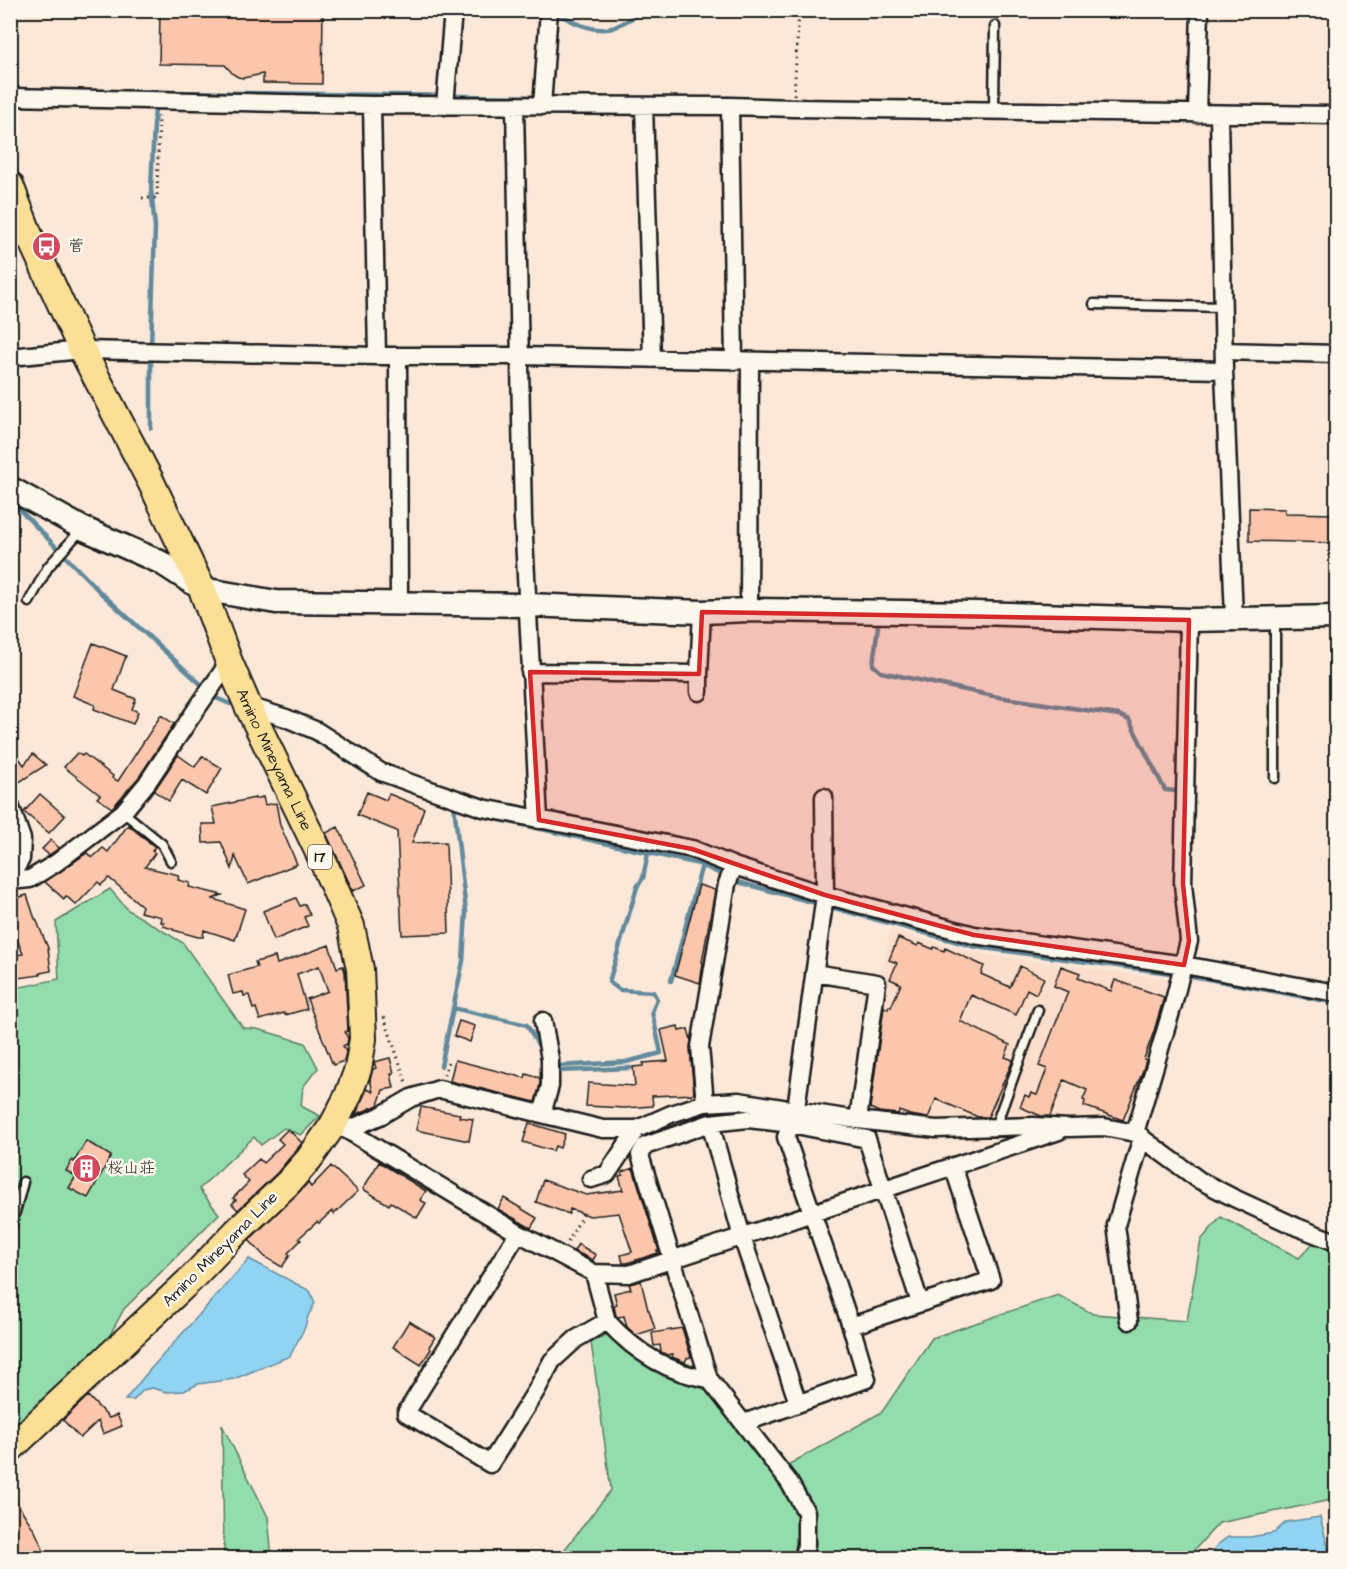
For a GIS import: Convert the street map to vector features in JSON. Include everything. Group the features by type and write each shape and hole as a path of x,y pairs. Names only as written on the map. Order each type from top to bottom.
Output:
{"main road":[{"name":"Amino Mineyama Line","path":"10,185 29,236 82,350 151,482 202,589 248,706 351,926 358,958 363,1039 358,1069 340,1128 191,1280 10,1449"}],"street":[{"path":"445,105 453,10"},
{"path":"542,106 549,10"},
{"path":"1197,114 1200,10"},
{"path":"10,98 372,105 730,106 1336,115"},
{"path":"372,105 377,356"},
{"path":"515,106 523,519 539,820"},
{"path":"644,106 652,359"},
{"path":"730,106 742,361 749,610"},
{"path":"1219,114 1224,370 1234,618"},
{"path":"10,357 82,350 1224,370"},
{"path":"1224,351 1336,354"},
{"path":"399,356 399,603"},
{"path":"10,488 82,528 160,562 202,589 276,602 528,604 702,612 749,610 964,613 1188,620 1336,617"},
{"path":"699,692 702,612"},
{"path":"1129,1320 1116,1225 1190,941 1183,884 1188,620"},
{"path":"10,880 30,879 56,863 123,812 147,783 229,662"},
{"path":"530,672 699,674"},
{"path":"248,706 317,731 381,772 483,808 692,849 734,866 825,895 974,935 1184,965 1336,993"},
{"path":"744,1422 867,1379 786,1137 794,1117 825,895 824,797"},
{"path":"10,805 22,839 21,859 10,880"},
{"path":"705,1104 700,1047 727,884 734,866"},
{"path":"814,974 877,983 858,1120"},
{"path":"542,1114 550,1086 550,1059 543,1021"},
{"path":"340,1128 380,1116 411,1098 439,1089 603,1129 637,1130 671,1114 705,1104 739,1101 794,1117 867,1139 921,1303"},
{"path":"803,1558 806,1545 806,1512 789,1482 709,1379 640,1155 645,1146 710,1123 794,1117 858,1120 936,1129 1034,1126 1104,1127 1139,1135 1199,1180 1234,1198 1336,1242"},
{"path":"710,1123 742,1237 798,1403"},
{"path":"340,1128 518,1233 594,1273 629,1274 1069,1128"},
{"path":"591,1179 607,1174 637,1130"},
{"path":"851,1326 992,1280 953,1166"},
{"path":"518,1233 406,1413 490,1464 552,1361 576,1339 607,1321"},
{"path":"594,1273 607,1321 624,1340 641,1353 668,1368 692,1377 709,1379"}],"lane":[{"path":"994,110 995,26"},
{"path":"1094,304 1223,307"},
{"path":"29,602 48,567 82,528"},
{"path":"1275,618 1275,777"},
{"path":"123,812 162,844 171,861"},
{"path":"995,1127 1038,1010"},
{"path":"10,1231 23,1182"}],"path":[{"path":"793,108 799,10"},
{"path":"142,198 157,198 160,101"},
{"path":"383,1017 411,1098"},
{"path":"560,1255 583,1214"}],"highlighted area":[{"path":"702,612 1189,620 1183,884 1189,941 1184,965 974,935 825,895 692,849 539,820 530,672 699,674"}],"shaded area":[{"path":"890,931 974,953 1175,980 1134,1118 1126,1123 936,1125 868,1117 863,1111 881,977"}],"green space":[{"path":"110,889 128,910 183,943 243,1028 257,1029 305,1043 318,1068 303,1087 301,1106 320,1116 301,1135 284,1128 261,1145 254,1137 199,1189 219,1214 124,1309 105,1344 11,1434 11,989 59,979 56,922"},
{"path":"1221,1217 1299,1258 1315,1241 1336,1252 1336,1497 1331,1500 1219,1523 1187,1558 558,1558 611,1490 591,1342 610,1333 665,1374 704,1389 740,1429 772,1474 882,1412 932,1338 1058,1295 1093,1314 1187,1321 1201,1240"},
{"path":"222,1425 268,1517 272,1558 224,1558"}],"water":[{"path":"249,1259 310,1291 315,1303 290,1356 234,1379 198,1384 184,1391 167,1392 152,1388 143,1390 134,1400 125,1400 147,1373"},
{"path":"1320,1517 1331,1558 1208,1558 1217,1545 1228,1537 1250,1537 1274,1533 1286,1522"}],"building":[{"path":"160,10 323,10 322,84 263,83 263,74 238,77 225,65 159,64"},
{"path":"1249,508 1285,509 1285,513 1336,514 1336,543 1249,541"},
{"path":"93,643 126,656 114,690 136,699 132,709 138,712 133,724 94,709 95,705 73,696"},
{"path":"161,715 174,724 139,777 112,808 97,798 100,795 64,767 77,753 82,756 84,754 118,781"},
{"path":"10,745 24,765 33,754 46,765 10,788"},
{"path":"178,755 195,767 202,756 222,768 206,795 182,780 169,801 154,791"},
{"path":"367,792 386,800 389,794 424,808 412,843 446,842 449,933 402,935 397,831 357,815"},
{"path":"40,794 65,816 49,833 24,812"},
{"path":"263,797 265,805 276,803 280,825 297,864 248,884 235,856 232,869 221,842 203,843 202,824 216,824 212,807"},
{"path":"128,825 155,847 152,851 155,853 145,867 179,875 178,880 190,883 189,887 222,895 213,899 245,909 235,940 204,930 203,937 198,937 163,926 162,917 140,912 142,906 109,878 101,885 98,882 76,905 66,896 64,899 45,882 87,853 92,858 103,848 108,852"},
{"path":"338,827 366,885 353,891 326,833"},
{"path":"51,840 59,848 49,855 42,849"},
{"path":"699,885 715,890 700,983 675,975"},
{"path":"27,895 48,948 51,971 40,973 41,975 10,979 10,956 23,954 10,922 10,900"},
{"path":"296,898 300,906 305,904 310,915 304,917 308,926 274,940 263,911"},
{"path":"898,938 918,946 919,943 944,951 945,948 984,966 981,974 1010,987 1020,966 1044,978 1036,994 1027,989 1016,1015 971,995 960,1021 1010,1045 1005,1057 1013,1060 988,1117 978,1117 936,1099 928,1118 899,1111 898,1114 879,1112 870,1108 884,1007 888,1009 889,1006 891,1007 901,984 890,979 897,963 889,960"},
{"path":"329,945 337,968 343,966 345,972 348,1031 345,1032 348,1039 347,1044 343,1046 346,1052 344,1061 333,1065 307,999 328,991 319,966 297,974 307,1009 260,1020 256,1008 253,1009 249,995 244,996 243,992 233,994 228,975 257,967 255,962 275,957 277,964"},
{"path":"1061,966 1080,973 1078,978 1111,991 1115,980 1164,997 1144,1059 1146,1060 1143,1070 1123,1120 1084,1106 1085,1101 1083,1100 1087,1090 1064,1080 1050,1116 1041,1116 1020,1107 1025,1095 1029,1097 1031,1093 1037,1095 1047,1069 1039,1066 1068,992 1054,986"},
{"path":"459,1021 475,1026 470,1042 454,1036"},
{"path":"678,1026 679,1031 688,1029 691,1040 694,1094 652,1096 653,1106 625,1108 586,1106 588,1083 635,1086 633,1067 643,1066 643,1063 668,1061 661,1030"},
{"path":"390,1058 394,1073 391,1074 394,1088 383,1090 378,1105 356,1114 367,1089 373,1092 370,1079 373,1069 376,1068 374,1062"},
{"path":"455,1060 525,1078 526,1074 540,1078 535,1102 450,1081"},
{"path":"421,1107 460,1114 459,1117 473,1119 469,1141 416,1130"},
{"path":"529,1123 565,1134 560,1148 555,1146 553,1151 523,1142"},
{"path":"288,1129 302,1143 277,1173 238,1210 232,1204 236,1200 233,1198 249,1182 242,1175 259,1159 263,1163 283,1144 278,1139"},
{"name":"桜山荘","path":"86,1141 111,1156 88,1198 69,1188 76,1176 66,1171"},
{"path":"379,1162 426,1191 420,1200 426,1203 417,1218 363,1189"},
{"path":"331,1166 358,1191 334,1214 332,1211 299,1238 301,1240 288,1253 290,1255 282,1267 265,1257 249,1240 308,1183 311,1187"},
{"path":"633,1168 658,1253 623,1263 621,1255 632,1252 619,1213 590,1216 570,1209 569,1214 536,1202 543,1180 586,1195 623,1190 619,1176 623,1175 622,1172"},
{"path":"504,1198 537,1218 531,1228 498,1209"},
{"path":"578,1244 596,1255 593,1260 574,1251"},
{"path":"641,1281 655,1329 636,1335 627,1327 624,1316 616,1316 614,1306 617,1305 614,1293 631,1289 629,1284"},
{"path":"409,1321 435,1337 421,1365 393,1347"},
{"path":"682,1328 691,1357 685,1362 672,1357 673,1354 667,1355 661,1352 660,1345 654,1346 652,1333"},
{"path":"88,1396 109,1418 117,1415 122,1426 103,1434 98,1421 80,1438 63,1420"},
{"path":"10,1492 35,1531 47,1558 21,1558 10,1536 10,1531 16,1527 10,1519"}],"waterway":[{"path":"554,11 582,25 604,29 612,28 645,10"},
{"path":"97,91 539,97"},
{"path":"151,347 155,227 151,189 155,104"},
{"path":"151,356 151,428"},
{"path":"10,502 100,592 205,688"},
{"path":"879,618 873,665 881,672 998,697 1119,715 1129,720 1165,790 1177,791"},
{"path":"212,694 230,704"},
{"path":"277,723 312,738 381,781"},
{"path":"441,1066 463,961 466,912 454,805"},
{"path":"500,820 699,864 738,882 819,904"},
{"path":"558,1066 626,1062 661,1053 652,1012 657,999 653,992 620,990 609,982 637,887 643,878 648,853"},
{"path":"671,981 702,865"},
{"path":"827,906 976,947 1192,976 1336,1003"},
{"path":"453,1008 527,1025 541,1050"},
{"path":"558,1071 630,1068"}],"place":[{"name":"菅","path":"47,246"},
{"name":"桜山荘","path":"86,1168"}]}
